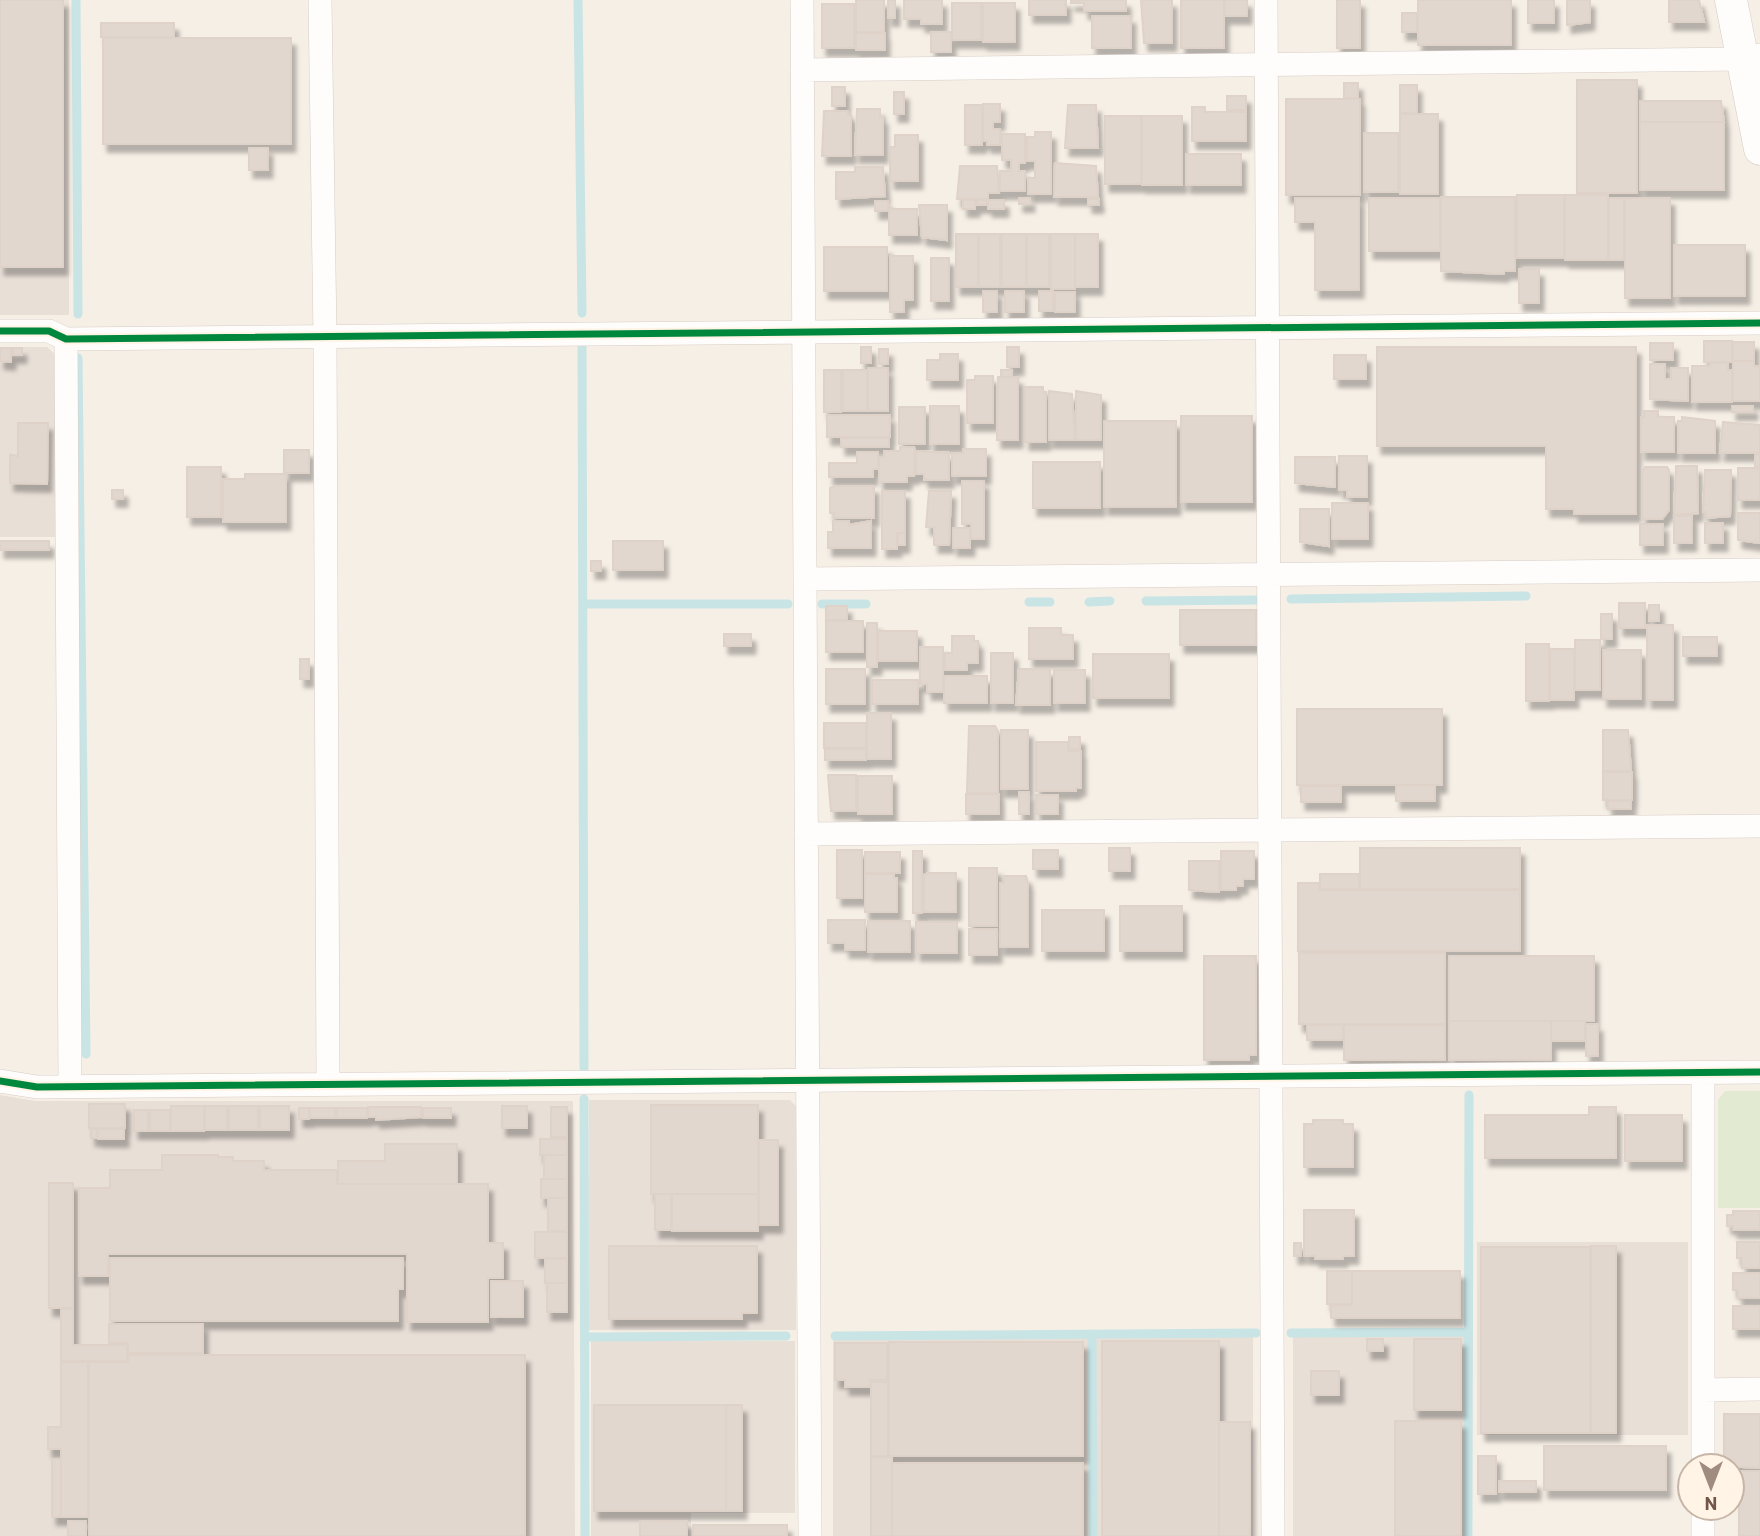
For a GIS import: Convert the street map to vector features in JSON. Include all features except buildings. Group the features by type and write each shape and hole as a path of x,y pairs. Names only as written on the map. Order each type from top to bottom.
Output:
{"street":[{"path":"320,0 325,336 328,1084"},
{"path":"802,0 810,1536"},
{"path":"1266,0 1273,1536"},
{"path":"1731,0 1751,57 1760,149"},
{"path":"802,70 1751,57"},
{"path":"0,331 48,331 66,340 1760,323"},
{"path":"66,340 70,1086"},
{"path":"805,579 1760,570"},
{"path":"806,834 1760,825"},
{"path":"0,1081 37,1087 1760,1072"},
{"path":"1703,1073 1703,1452"},
{"path":"1703,1390 1760,1389"}],"shaded area":[{"path":"0,0 69,0 69,315 0,315"},
{"path":"0,347 47,347 57,356 55,537 0,537"},
{"path":"0,1095 35,1101 573,1101 575,1536 0,1536"},
{"path":"589,1100 790,1100 796,1106 796,1330 589,1330"},
{"path":"1477,1242 1688,1242 1688,1435 1477,1435"},
{"path":"1293,1336 1464,1336 1464,1536 1293,1536"},
{"path":"1096,1337 1253,1337 1253,1536 1096,1536"},
{"path":"833,1338 1088,1338 1088,1536 833,1536"},
{"path":"591,1341 795,1341 795,1513 691,1513 691,1536 591,1536"}],"green space":[{"path":"1725,1091 1760,1091 1760,1208 1718,1208 1718,1100"}],"waterway":[{"path":"76,0 78,314"},
{"path":"578,0 582,313"},
{"path":"582,346 584,1068"},
{"path":"78,358 86,1054"},
{"path":"1291,599 1526,596"},
{"path":"1146,601 1258,600"},
{"path":"1089,602 1110,601"},
{"path":"1029,602 1050,602"},
{"path":"583,604 788,604"},
{"path":"822,604 866,604"},
{"path":"1468,1536 1469,1095"},
{"path":"584,1099 585,1536"},
{"path":"1291,1333 1468,1332"},
{"path":"835,1336 1256,1333"},
{"path":"1092,1334 1093,1536"},
{"path":"585,1337 786,1336"}],"cycle path":[{"path":"0,331 49,331 66,339 1760,323"},
{"path":"0,1081 37,1087 1760,1072"}]}
